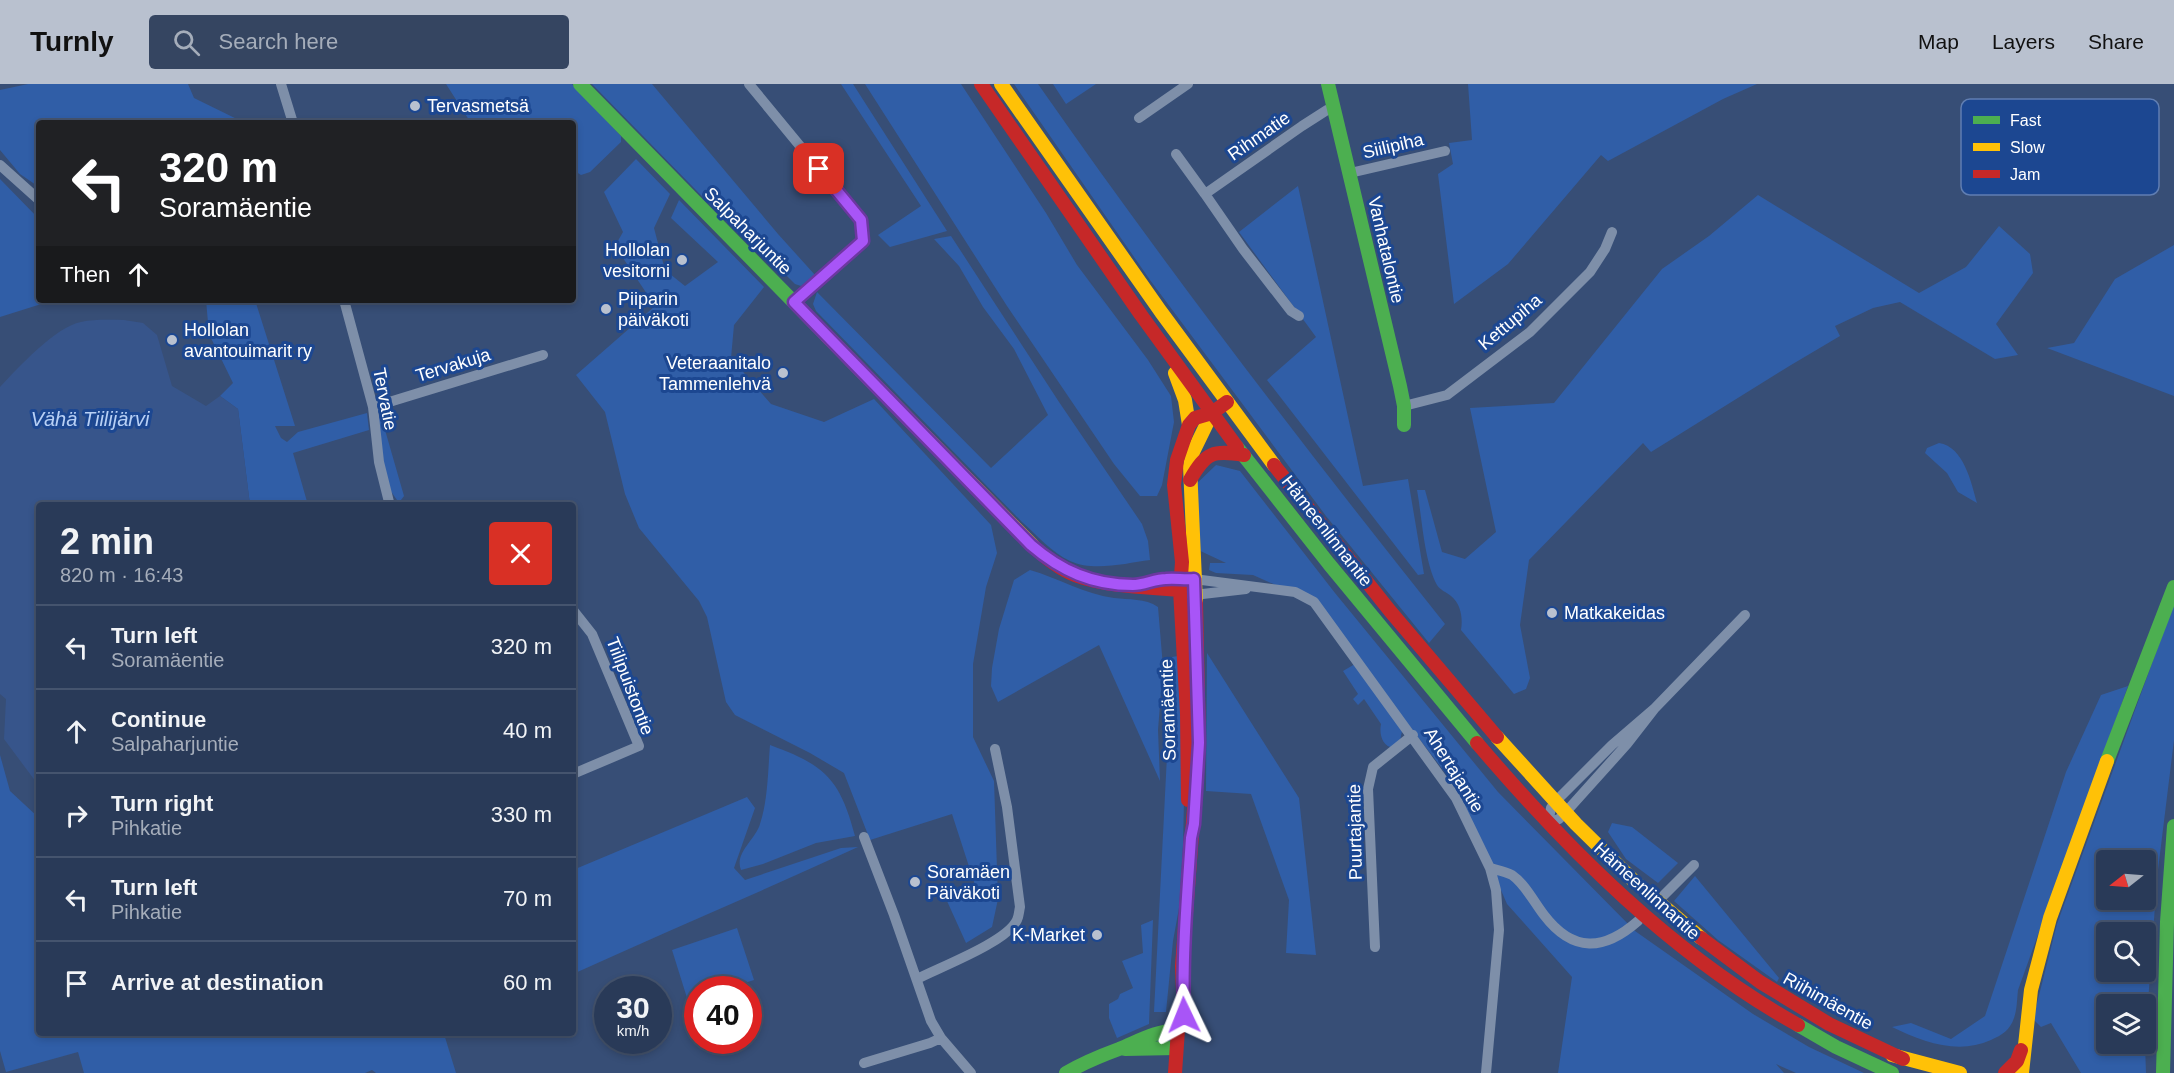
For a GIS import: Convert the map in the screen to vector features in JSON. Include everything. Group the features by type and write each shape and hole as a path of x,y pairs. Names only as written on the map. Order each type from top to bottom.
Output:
{"main road":[{"name":"Salpaharjuntie","path":"580,84 1031,545 1048,559 1080,577 1107,584 1136,585 1165,579 1185,583"},
{"name":"Hämeenlinnantie","path":"981,84 1164,348 1350,590 1461,725 1548,823 1604,879 1695,957"},
{"name":"Hämeenlinnantie","path":"1001,84 1227,402 1370,586 1476,714 1565,813 1627,874 1710,946"},
{"name":"Vanhatalontie","path":"1328,84 1404,406 1404,425"},
{"path":"1164,348 1180,384 1189,414 1189,425"},
{"name":"Soramäentie","path":"1191,838 1188,824 1185,583 1174,485 1177,460 1189,425 1195,418 1212,413 1227,402"},
{"name":"Soramäentie","path":"1185,583 1195,562 1190,480 1193,452 1212,413"},
{"path":"1190,480 1203,458 1213,453 1244,455"},
{"name":"Soramäentie","path":"1175,1073 1178,1030 1184,1015 1182,966 1199,743 1194,595 1185,583"},
{"path":"2022,1073 2031,990 2065,872 2174,587"},
{"path":"2163,1073 2167,922 2174,826"},
{"name":"Riihimäentie","path":"1710,946 1766,987 1809,1013 1892,1055 1937,1073"},
{"name":"Riihimäentie","path":"1695,957 1798,1026 1892,1073"},
{"path":"1066,1073 1097,1056 1153,1032 1178,1030"},
{"path":"2005,1073 2017,1061 2025,1034"},
{"path":"1119,1048 1176,1048"},
{"path":"1892,1055 1960,1073"}],"street":[{"path":"281,84 292,120"},
{"path":"749,84 861,220 863,241 794,302"},
{"path":"1139,118 1188,84"},
{"name":"Rihmatie","path":"1205,194 1302,126 1327,110 1334,109"},
{"name":"Siilipiha","path":"1350,173 1445,151"},
{"path":"1176,154 1243,249 1291,311 1299,316"},
{"path":"0,165 36,197"},
{"name":"Kettupiha","path":"1404,406 1447,394 1530,332 1590,272 1605,249 1612,232"},
{"name":"Tervatie","path":"345,303 373,407 379,462 389,502"},
{"name":"Tervakuja","path":"373,407 543,355"},
{"name":"Ahertajantie","path":"1185,583 1261,586 1295,592 1314,602 1413,735 1456,798 1490,868 1496,890 1499,930 1486,1073"},
{"name":"Ahertajantie","path":"1194,595 1261,586"},
{"name":"Tiilipuistontie","path":"576,614 592,634 639,746 576,773"},
{"path":"1548,823 1551,808 1555,802 1606,751 1655,708 1745,615"},
{"path":"1548,823 1559,819 1565,813 1627,744 1655,708"},
{"name":"Puurtajantie","path":"1375,948 1368,789 1373,767 1413,735"},
{"path":"917,979 992,943 1017,921 1020,907 1006,807 995,749"},
{"path":"864,837 931,1021 941,1038 971,1073"},
{"path":"1664,895 1694,865"},
{"path":"1490,868 1513,876 1546,918 1563,934 1581,943 1606,942 1618,938 1638,921"},
{"path":"864,1063 941,1038"}],"shaded area":[{"path":"28,84 188,84 194,98 239,120 36,120 36,185 20,174 0,150 0,90"},
{"path":"446,84 572,84 621,136 621,142 590,172 581,175 576,172 576,120 469,120"},
{"path":"592,84 652,84 815,275 801,286 795,284 761,250 745,240"},
{"path":"841,84 853,84 947,231 890,247 878,235 921,206"},
{"path":"865,84 961,84 1046,213 1077,265 1148,360 1171,396 1174,422 1162,485 1157,496 1140,496 1114,464 1007,306"},
{"path":"1014,84 1038,84 1136,222 1237,357 1445,624 1429,643 1326,516 1150,280"},
{"path":"1053,84 1096,84 1066,104"},
{"path":"1468,84 1757,84 1723,99 1608,161 1601,155 1508,264 1454,304 1438,174 1453,164 1449,143 1472,140"},
{"path":"636,159 670,194 654,228 665,270 685,286 718,262 671,218 679,200 764,287 734,325 731,358 771,404 824,422 874,399 991,525 997,553 986,587 973,664 973,737 994,781 998,899 992,927 966,943 947,901 975,885 952,814 870,840 844,773 735,715 726,702 707,617 699,601 639,528 625,494 605,412 576,375 655,306 615,246 623,232 604,192"},
{"path":"0,179 36,216 36,303 44,303 0,317"},
{"path":"1298,186 1363,486 1408,479 1424,574 1418,575 1267,380 1316,337 1239,232"},
{"path":"1758,195 1919,293 1966,267 1999,226 2030,254 2033,273 1996,324 2018,355 1995,359 1900,302 1873,308 1835,326 1840,336 1651,452 1643,443 1529,560 1520,625 1530,678 1526,689 1514,694 1461,630 1462,621 1457,603 1437,585 1426,552 1417,490 1425,490 1442,552 1465,559 1496,532 1470,408 1554,403 1662,269 1709,236"},
{"path":"951,236 1142,524 1148,541 1150,560 1110,566 1089,566 1070,561 1057,553 1022,522 816,311 813,304 817,292 991,468 1048,415 1014,349 983,307 959,266 934,239"},
{"path":"2174,245 2174,396 2047,348 2074,343 2115,279"},
{"path":"206,303 256,303 295,426 275,426 281,438 287,442 298,432 367,413 369,430 293,453 307,502 250,502 238,409 220,396 233,383 209,334"},
{"path":"377,415 381,416 404,496 401,500 397,500 385,483"},
{"path":"1939,443 1955,451 1960,458 1969,476 1977,503 1958,492 1947,473 1925,453 1927,448"},
{"path":"1216,465 1240,471 1335,593 1498,792 1635,931 1753,1014 1809,1047 1864,1073 1796,1073 1776,1064 1784,1073 1558,1073 1572,977 1507,904 1457,788 1314,602 1253,575 1216,573 1209,570 1210,563 1226,563 1194,548 1191,489"},
{"path":"1030,570 1092,593 1142,601 1158,607 1163,667 1158,730 1160,781 1099,645 998,702 991,686 999,629 1014,580"},
{"path":"2174,603 2174,740 2156,892 2156,850 2096,850 2096,910 2155,910 2154,922 2096,922 2096,982 2149,982 2149,994 2096,994 2096,1054 2145,1054 2146,1073 2081,1073 2051,1023 2041,1027 2033,1019 2057,924"},
{"path":"1207,653 1299,798 1316,955 1286,953 1289,900 1251,794 1206,791"},
{"path":"1178,656 1185,753 1179,908 1173,941 1166,1012 1154,1012 1172,657"},
{"path":"1355,664 1402,731 1400,741 1394,748 1384,743 1380,732 1381,724 1364,699 1358,705 1353,699 1358,694 1343,671"},
{"path":"2128,686 2018,990 2016,1012 2008,1029 1991,1040 1979,1044 1953,1046 1928,1042 1892,1027 1911,1023 1951,1039 1985,1016 2066,772 2101,695"},
{"path":"770,745 804,760 828,777 843,801 855,836 816,843 763,864 741,870 740,858 758,830 763,815"},
{"path":"0,755 10,791 36,815 36,1036 445,1036 456,1073 376,1073 372,1070 365,1073 84,1073 78,1052 6,1072 0,1051"},
{"path":"747,797 755,808 734,868 745,880 841,848 858,847 576,973 576,869"},
{"path":"1612,823 1632,827 1678,863 1658,883 1626,859 1608,832"},
{"path":"1695,876 1779,978 1777,982 1718,940 1674,901"},
{"path":"1153,920 1149,1024 1117,1038 1109,1018 1109,1004 1118,999 1120,994 1133,988 1122,961 1143,953 1141,925"},
{"path":"737,928 753,976 684,976 684,988 672,950"}],"water":[{"name":"Vähä Tiilijärvi","path":"91,320 124,320 143,323 157,335 172,386 206,406 220,396 238,409 250,502 36,502 36,782 4,739 6,699 0,694 0,387 49,340 71,325"}],"traffic: fast":[{"path":"580,84 827,336"},
{"path":"1328,84 1400,386 1404,406 1404,425"},
{"path":"1237,447 1329,564 1477,743"},
{"path":"1146,583 1165,579 1189,580"},
{"path":"2107,761 2174,587"},
{"path":"2163,1073 2167,922 2174,826"},
{"path":"1798,1025 1836,1047 1892,1073"},
{"path":"1066,1073 1147,1037 1178,1030"},
{"path":"1125,1049 1176,1048"}],"traffic: slow":[{"path":"1001,84 1161,312 1274,465"},
{"path":"827,336 1034,547"},
{"path":"1175,373 1185,400 1189,425"},
{"path":"1196,603 1190,466 1193,452 1212,413"},
{"path":"1497,737 1576,824 1634,881 1701,938"},
{"path":"2022,1073 2031,990 2050,918 2107,761"},
{"path":"1892,1055 1960,1073"}],"traffic: jam":[{"path":"981,84 1141,315 1237,447"},
{"path":"1188,800 1187,713 1180,590 1182,562 1174,485 1177,460 1189,425 1195,418 1212,413 1227,402"},
{"path":"1190,480 1206,458 1211,455 1218,453 1244,455"},
{"path":"1274,465 1390,611 1497,737"},
{"path":"1034,547 1056,565 1081,577 1118,585 1180,590"},
{"path":"1175,1073 1178,1030 1184,1015 1182,966 1199,743 1196,603"},
{"path":"1477,743 1548,823 1625,898 1708,967 1798,1025"},
{"path":"1701,938 1760,982 1829,1024 1903,1059"},
{"path":"2005,1073 2017,1061 2021,1050"}],"place":[{"name":"Tervasmetsä","path":"415,106"},
{"name":"Hollolan vesitorni","path":"682,260"},
{"name":"Piiparin päiväkoti","path":"606,309"},
{"name":"Hollolan avantouimarit ry","path":"172,340"},
{"name":"Veteraanitalo Tammenlehvä","path":"783,373"},
{"name":"Matkakeidas","path":"1552,613"},
{"name":"Soramäen Päiväkoti","path":"915,882"},
{"name":"K-Market","path":"1097,935"}],"route":[{"path":"819,169 861,220 863,241 794,302 1031,545 1048,559 1080,577 1107,584 1136,585 1165,579 1194,579 1199,743 1197,795 1191,838 1182,966 1184,1015"}]}
